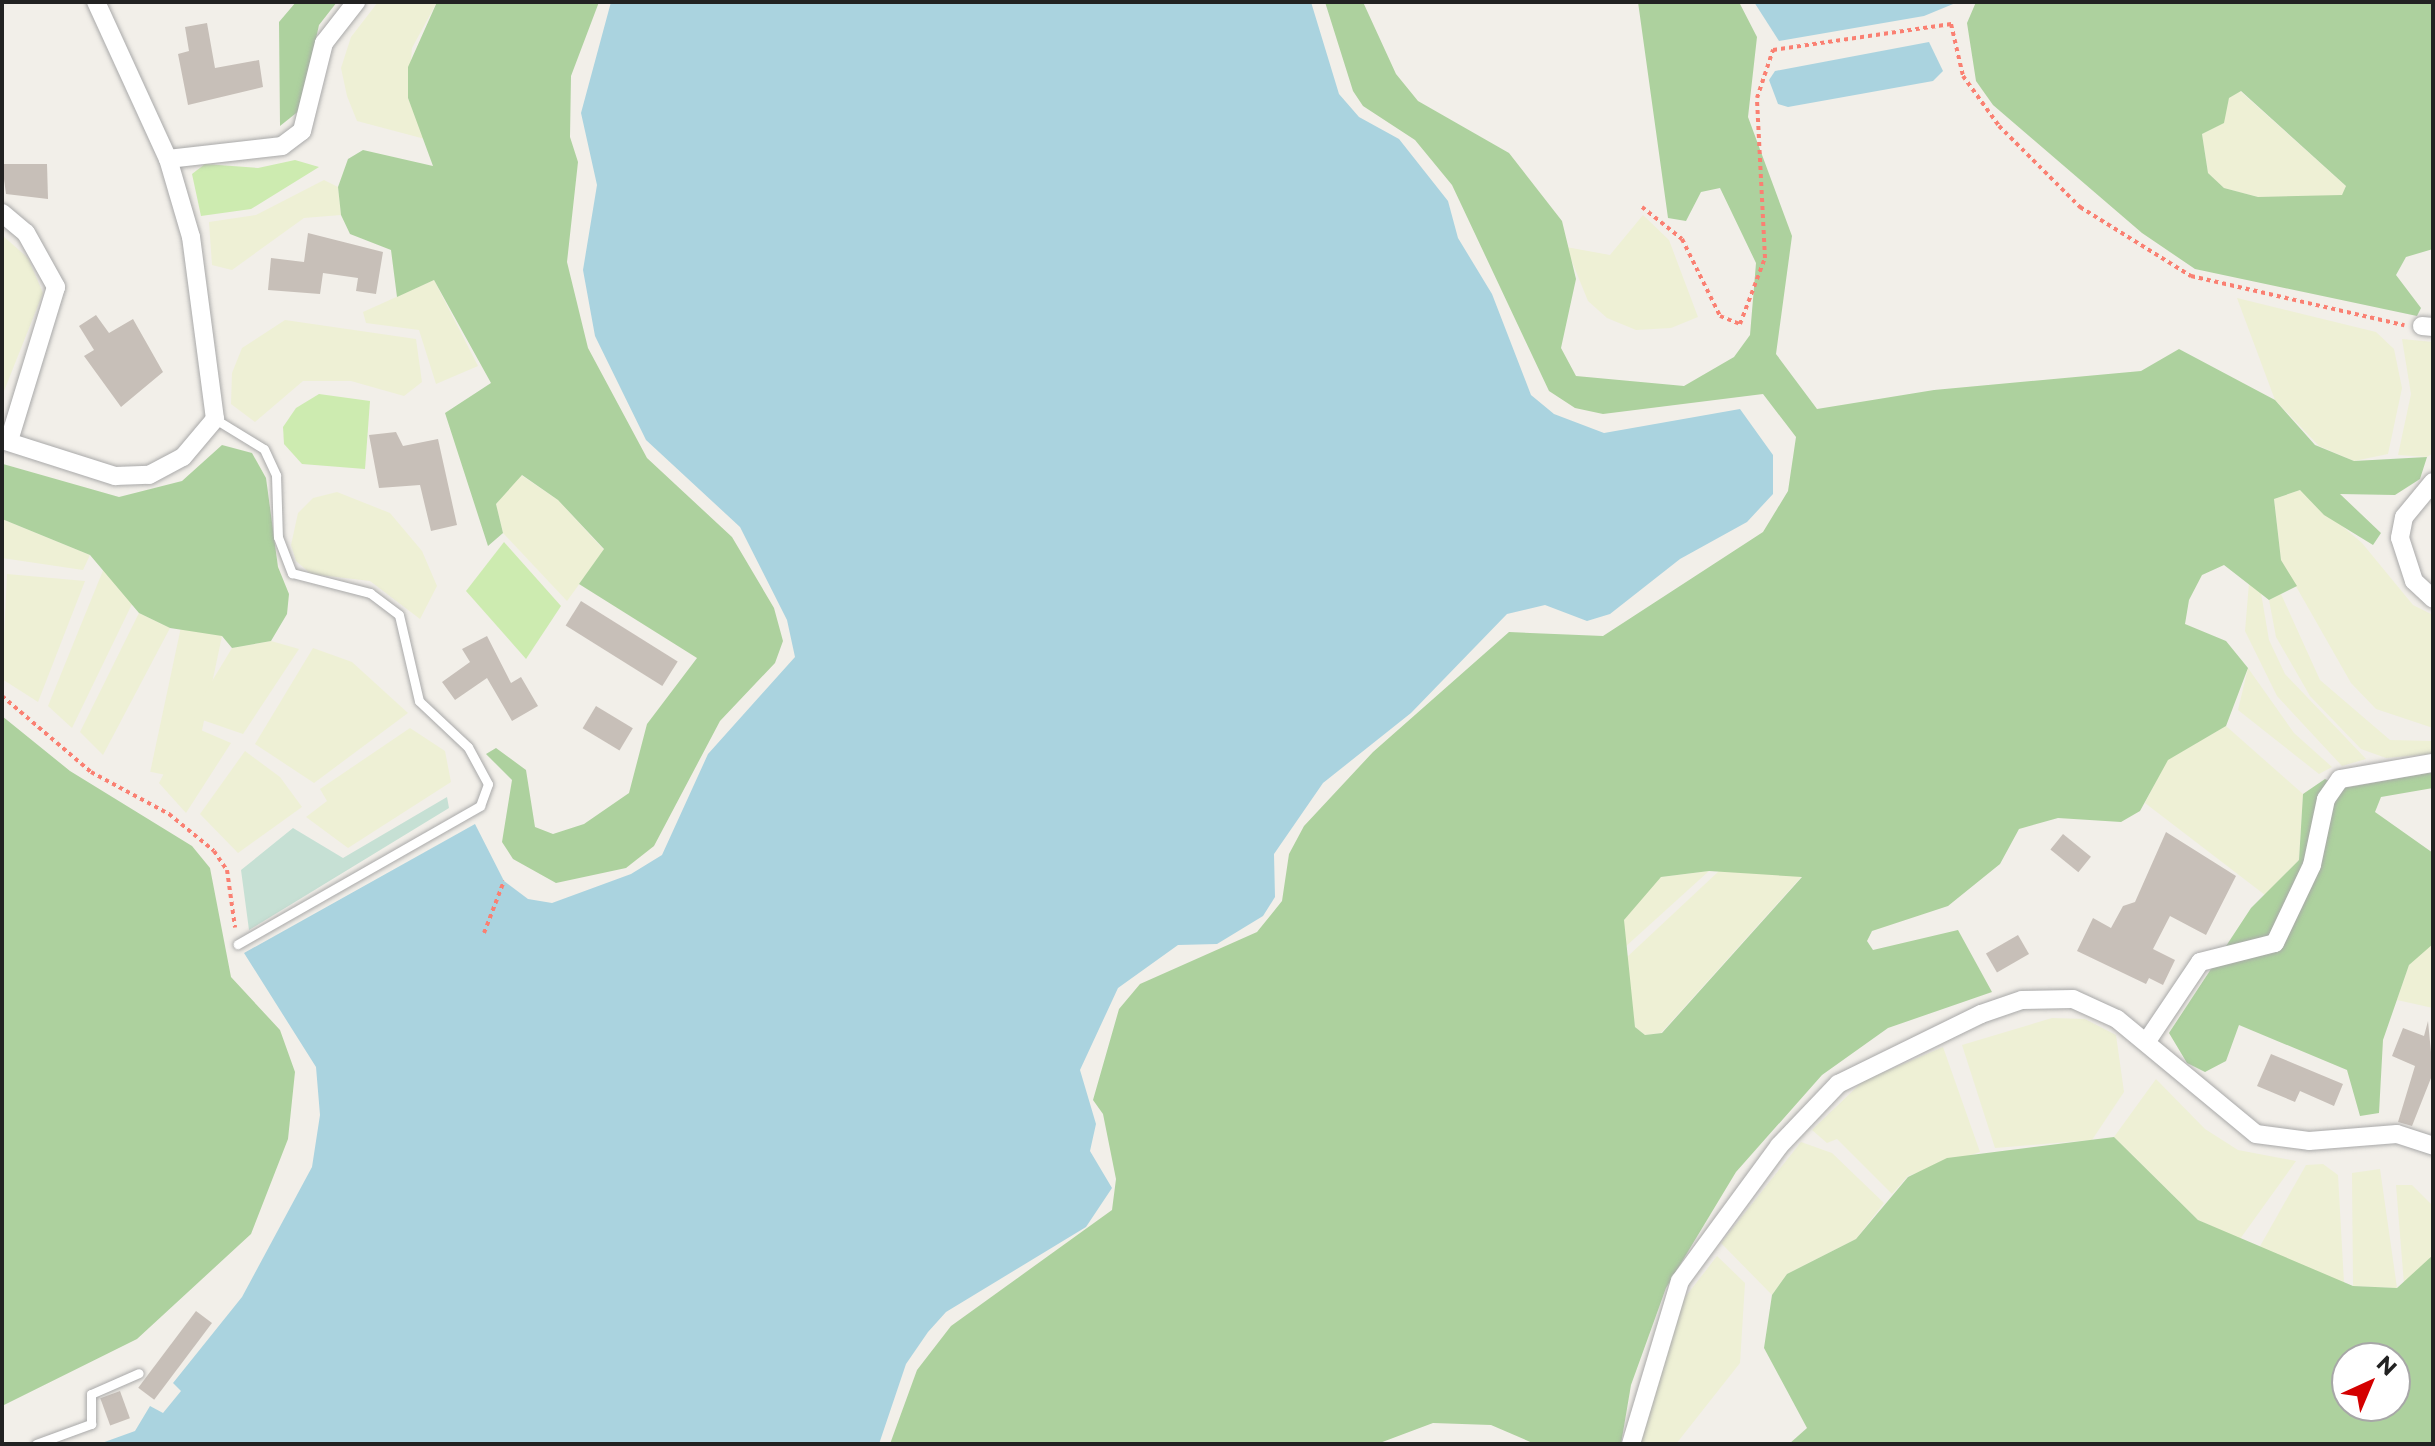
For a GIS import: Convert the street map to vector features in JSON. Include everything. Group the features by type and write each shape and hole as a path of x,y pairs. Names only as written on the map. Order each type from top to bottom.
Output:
{"street":[{"path":"2,213 26,233 56,287 5,440 115,476 149,475 183,457 215,419 191,237 168,159 96,2"},
{"path":"168,159 282,146 302,131 324,43 356,2"},
{"path":"2433,482 2404,517 2400,538 2414,581 2433,599"},
{"path":"2147,1041 2200,962 2275,943 2312,865 2326,799 2340,779 2433,763"},
{"path":"1631,1444 1680,1281 1779,1146 1838,1084 1981,1014 2043,997 2094,1006 2147,1041 2256,1134 2309,1141 2397,1134 2433,1146"}],"lane":[{"path":"215,419 264,449 276,475 278,537 292,573 370,593 399,615 419,701 468,747 488,784 480,806 238,944"},
{"path":"36,1444 91,1424 91,1394 139,1373"}],"path":[{"path":"1642,207 1682,239 1709,300 1730,325 1740,324 1765,258 1757,98 1773,50 1951,24 1963,76 1999,126 2080,207 2191,276 2384,324 2428,326"},
{"path":"2,696 91,772 169,814 214,851 227,870 238,944"},
{"path":"484,933 504,881"}],"green space":[{"path":"296,2 337,2 319,25 300,110 280,126 279,22"},
{"path":"378,2 437,2 412,48 408,98 425,139 357,121 347,96 341,68 351,37"},
{"path":"437,2 599,2 571,76 570,137 578,162 567,262 588,348 647,458 732,537 774,608 783,641 775,663 720,721 654,846 626,868 556,883 513,859 502,842 512,780 486,754 496,748 526,770 535,827 553,834 584,824 629,793 647,724 697,658 579,584 604,549 558,500 522,475 496,504 503,533 488,546 445,413 491,383 434,280 397,297 391,250 350,234 341,215 338,187 348,159 363,150 433,166 408,98 408,67"},
{"path":"1325,2 1363,2 1396,74 1418,101 1509,153 1562,221 1576,279 1561,348 1576,376 1684,386 1734,357 1750,335 1756,263 1720,188 1701,192 1686,221 1668,218 1638,2 1739,2 1757,37 1748,117 1792,236 1776,354 1817,409 1934,390 2141,371 2179,349 2275,400 2315,445 2354,461 2427,457 2420,479 2395,495 2340,494 2381,533 2373,545 2324,515 2300,490 2274,499 2281,560 2297,586 2269,600 2224,565 2202,575 2189,600 2185,624 2226,641 2248,668 2226,726 2168,760 2140,811 2121,822 2058,818 2019,829 2000,864 1948,906 1872,931 1867,941 1873,950 1958,930 1992,992 1888,1028 1822,1075 1736,1172 1666,1288 1631,1385 1621,1444 1535,1444 1491,1425 1433,1423 1377,1444 890,1444 917,1370 951,1326 1112,1210 1116,1179 1103,1114 1093,1100 1119,1009 1140,984 1257,932 1282,901 1289,854 1304,826 1373,752 1509,632 1603,636 1763,532 1788,491 1796,437 1763,394 1603,414 1575,408 1549,391 1452,185 1415,140 1363,106 1353,91","holes":["1709,871 1802,877 1662,1033 1645,1035 1635,1027 1624,920 1661,877"]},
{"path":"1976,2 2433,2 2433,249 2406,257 2396,275 2421,308 2417,316 2195,269 2142,233 1993,105 1976,81 1967,23","holes":["2241,91 2346,186 2342,195 2258,197 2224,188 2208,173 2202,134 2224,123 2229,98"]},
{"path":"2240,91 2346,186 2342,196 2258,197 2224,188 2208,173 2202,134 2223,123 2229,98"},
{"path":"295,160 319,167 251,209 201,216 192,174 205,164 258,168"},
{"path":"324,180 338,187 341,215 304,218 232,270 212,265 209,222 256,215"},
{"path":"1643,215 1669,240 1698,317 1671,328 1636,330 1607,318 1588,301 1566,247 1610,255"},
{"path":"2,235 28,258 43,293 2,396"},
{"path":"434,280 478,366 436,384 419,330 366,323 363,312"},
{"path":"2237,298 2376,332 2394,349 2402,388 2388,454 2354,461 2319,446 2275,400"},
{"path":"285,320 416,339 422,382 404,396 351,381 303,381 255,422 231,404 232,373 242,348"},
{"path":"2402,339 2433,342 2433,453 2427,457 2398,455 2411,394"},
{"path":"319,394 370,401 365,469 302,464 284,444 283,427 296,408"},
{"path":"222,445 252,453 266,478 278,567 289,594 287,614 271,641 232,648 222,636 170,628 139,613 90,555 2,519 3,464 119,497 182,481"},
{"path":"521,475 558,500 604,550 567,601 503,533 496,504"},
{"path":"2300,490 2362,543 2413,605 2433,615 2433,728 2376,709 2351,683 2281,560 2274,499"},
{"path":"337,492 390,513 422,551 437,586 420,619 370,581 311,574 296,561 291,545 298,513 313,498"},
{"path":"2,519 90,555 83,570 2,558"},
{"path":"504,542 561,606 526,659 466,591"},
{"path":"104,568 132,604 72,728 48,706"},
{"path":"7,574 85,581 38,702 2,679"},
{"path":"2249,583 2261,593 2269,640 2285,674 2366,759 2342,766 2277,696 2245,631"},
{"path":"2281,594 2320,680 2390,740 2433,741 2433,754 2386,758 2361,749 2310,696 2276,637 2269,600"},
{"path":"139,613 170,628 103,755 80,732"},
{"path":"181,627 222,636 191,780 150,772"},
{"path":"271,641 299,649 243,734 191,716 232,648"},
{"path":"313,648 352,662 408,713 314,783 255,744"},
{"path":"2248,668 2294,733 2332,767 2319,774 2238,710"},
{"path":"2,716 70,771 192,846 210,868 231,977 280,1030 295,1072 288,1139 251,1234 137,1339 2,1406"},
{"path":"189,725 231,743 186,813 159,783"},
{"path":"2226,726 2303,794 2299,860 2265,895 2145,803 2167,760"},
{"path":"410,728 445,751 451,782 348,848 306,817 327,801 320,789"},
{"path":"245,751 280,777 302,807 238,853 200,814"},
{"path":"2433,772 2433,788 2381,797 2375,812 2433,853 2433,944 2409,965 2383,1040 2379,1113 2360,1116 2347,1070 2239,1025 2226,1061 2205,1072 2187,1063 2169,1033 2251,908 2299,860 2303,794 2325,779 2343,788"},
{"path":"447,797 449,808 249,930 241,870 293,828 343,858"},
{"path":"1709,871 1624,948 1624,920 1645,888 1661,877"},
{"path":"1719,871 1802,876 1661,1033 1645,1035 1635,1027 1626,958"},
{"path":"2427,943 2433,944 2433,1008 2397,1000 2409,965"},
{"path":"2052,1018 2085,1019 2116,1035 2124,1092 2092,1140 1995,1148 1962,1045"},
{"path":"1943,1047 1980,1152 1908,1176 1892,1194 1837,1139 1827,1143 1812,1130 1863,1081"},
{"path":"2156,1079 2205,1129 2238,1150 2296,1161 2240,1239 2198,1220 2114,1137"},
{"path":"2114,1137 2198,1220 2353,1286 2397,1288 2433,1255 2433,1444 1789,1444 1807,1428 1764,1348 1772,1295 1787,1274 1856,1239 1908,1177 1947,1158"},
{"path":"1801,1142 1832,1153 1884,1203 1856,1239 1787,1274 1772,1295 1721,1243"},
{"path":"2323,1164 2338,1175 2344,1283 2259,1248 2306,1165"},
{"path":"2380,1169 2397,1288 2353,1286 2352,1173"},
{"path":"2396,1185 2412,1185 2433,1206 2433,1255 2404,1284"},
{"path":"1717,1256 1745,1283 1740,1363 1676,1444 1639,1444 1683,1300"}],"water":[{"path":"611,2 1311,2 1339,94 1359,117 1399,139 1448,201 1458,238 1492,294 1531,395 1554,414 1604,433 1740,409 1773,455 1773,494 1747,522 1680,559 1610,614 1587,621 1545,605 1507,614 1411,713 1323,783 1274,854 1275,897 1263,916 1217,944 1178,945 1118,988 1080,1070 1096,1124 1090,1151 1112,1188 1086,1227 946,1312 906,1364 879,1444 99,1444 135,1431 150,1406 163,1413 181,1391 173,1383 242,1297 312,1167 320,1115 316,1067 244,953 475,824 504,881 528,899 552,903 631,874 662,855 708,754 795,657 787,620 740,527 646,440 595,336 583,270 597,185 581,113"},
{"path":"1754,2 1958,2 1924,16 1779,41"},
{"path":"1929,42 1943,71 1933,81 1788,107 1778,104 1769,80 1775,71"}],"building":[{"path":"207,23 215,68 259,60 263,87 188,105 178,54 189,51 185,27"},
{"path":"2,164 47,164 48,199 6,194"},
{"path":"308,233 383,252 376,294 356,291 358,278 323,273 320,294 268,290 271,258 304,262"},
{"path":"96,315 109,333 133,319 163,372 121,407 84,356 94,350 79,326"},
{"path":"396,432 403,446 438,439 457,525 431,531 420,485 379,488 369,435"},
{"path":"581,601 678,661 662,686 566,626"},
{"path":"487,636 511,683 521,677 538,706 512,721 487,678 455,700 442,682 470,662 462,649"},
{"path":"596,706 633,728 619,750 583,728"},
{"path":"2166,832 2236,876 2206,935 2170,916 2153,949 2175,960 2163,985 2149,978 2146,984 2077,951 2093,918 2111,928 2123,906 2135,902"},
{"path":"2063,834 2091,857 2078,872 2050,850"},
{"path":"2018,935 2029,954 1997,973 1986,954"},
{"path":"2428,1021 2433,1073 2412,1126 2398,1122 2415,1066 2392,1056 2403,1028 2424,1036"},
{"path":"2271,1054 2343,1084 2334,1106 2300,1091 2295,1102 2257,1086"},
{"path":"196,1311 212,1323 154,1400 138,1388"},
{"path":"120,1391 130,1418 110,1425 100,1398"}]}
